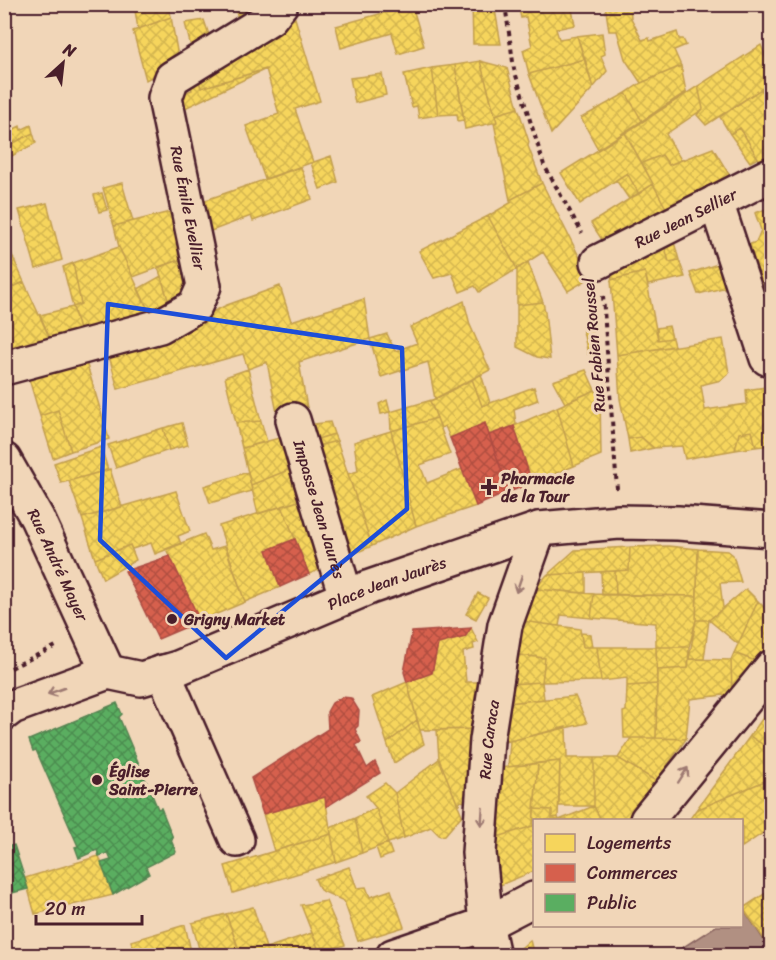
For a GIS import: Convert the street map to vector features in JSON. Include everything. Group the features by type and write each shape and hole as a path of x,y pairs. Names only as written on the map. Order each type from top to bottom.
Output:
{"street":[{"name":"Rue Émile Evellier","path":"4,368 160,326 195,306 204,286 165,98 172,78 270,18 281,4"},
{"name":"Rue Jean Sellier","path":"598,262 771,174"},
{"path":"716,202 767,358"},
{"name":"Impasse Jean Jaurès","path":"293,420 346,597"},
{"name":"Rue André Mayer","path":"4,460 37,518 108,672"},
{"name":"Place Jean Jaurès","path":"108,672 141,679 178,668 346,597 539,529 619,522 678,523 771,530"},
{"name":"Rue Caraca","path":"493,956 486,924 479,853 487,740 505,626 539,529"},
{"path":"648,819 771,667"},
{"path":"4,713 12,707 108,672"},
{"path":"163,672 237,840"},
{"path":"393,956 486,924 533,900"}],"path":[{"name":"Rue Fabien Roussel","path":"505,4 514,69 544,165 598,262 604,298 619,522"},
{"path":"4,670 59,645 55,633 86,622"}],"highlighted area":[{"path":"108,304 402,348 407,509 226,658 100,540"}],"shaded area":[{"path":"743,908 771,951 771,955 671,955 714,927 743,927"}],"building: Logements":[{"path":"134,4 169,4 171,17 138,29"},
{"path":"234,4 265,4 239,23"},
{"path":"387,4 424,4 425,9 415,12 412,5 389,12"},
{"path":"472,4 494,4 501,44 473,44"},
{"path":"518,4 571,4 575,25 556,29 559,39 577,36 585,59 529,74 523,50 532,46 526,17 521,18"},
{"path":"605,4 630,4 631,18 642,40 649,38 650,41 677,32 679,39 683,39 686,45 674,50 681,66 641,83 625,59 617,31 609,31"},
{"path":"412,5 424,46 398,54 392,33 341,48 336,26"},
{"path":"171,17 179,62 146,80 133,31"},
{"path":"295,18 320,101 295,109 313,162 265,179 246,126 279,114 266,69 201,88 198,77"},
{"path":"204,20 209,35 220,34 193,55 185,23"},
{"path":"602,33 605,54 601,56 607,71 593,88 577,36"},
{"path":"761,45 772,72 772,82 706,125 697,115 703,109 698,86"},
{"path":"585,59 593,88 551,134 529,74"},
{"path":"480,61 507,68 518,108 495,115"},
{"path":"480,61 497,122 465,129 455,65"},
{"path":"455,65 464,120 458,121 457,114 438,115 432,68"},
{"path":"681,66 686,92 642,121 626,93 641,83"},
{"path":"432,68 438,115 419,118 417,106 412,107 404,74"},
{"path":"266,69 177,112 174,96 192,90 190,82 198,77 201,88"},
{"path":"382,74 386,95 355,103 350,78"},
{"path":"772,82 772,107 761,89"},
{"path":"698,86 703,109 666,134 681,160 669,165 662,155 642,163 625,133"},
{"path":"761,89 772,107 772,164 764,168 740,128 730,134 720,117"},
{"path":"626,93 642,121 598,149 581,118"},
{"path":"518,108 529,142 528,146 542,183 510,200 494,123 497,122 495,115"},
{"path":"31,125 33,133 4,148 4,134 20,126 21,130"},
{"path":"740,128 758,158 750,162 730,134"},
{"path":"33,133 36,143 10,157 6,147"},
{"path":"625,133 653,184 639,194 627,173 580,204 561,173"},
{"path":"713,148 730,176 668,212 642,163 662,155 669,165"},
{"path":"331,156 338,182 320,189 311,163"},
{"path":"301,167 312,199 253,221 251,216 203,234 197,203"},
{"path":"627,173 639,194 629,199 616,180"},
{"path":"122,183 133,221 114,226 103,188"},
{"path":"542,183 590,278 568,291 543,252 517,269 488,216 512,202 510,200"},
{"path":"653,184 668,212 606,246 591,223"},
{"path":"102,193 107,210 99,212 94,195"},
{"path":"47,203 62,260 36,269 19,210"},
{"path":"772,207 772,303 759,308 745,246 756,242 761,230 755,213"},
{"path":"178,210 185,258 133,277 119,247 114,226"},
{"path":"488,216 517,269 479,292 475,286 460,292 452,273 434,278 419,251"},
{"path":"672,235 679,260 669,262 663,240"},
{"path":"4,237 24,282 4,291"},
{"path":"663,240 669,262 679,260 685,277 648,285 645,272 611,280 615,269"},
{"path":"119,247 152,318 80,334 73,307 81,304 73,263"},
{"path":"185,258 188,294 169,303 158,267"},
{"path":"528,262 543,302 517,305 517,269"},
{"path":"73,263 81,304 73,307 63,267"},
{"path":"718,264 727,287 698,294 690,273"},
{"path":"645,272 658,340 672,338 674,346 617,355 611,280"},
{"path":"161,276 169,303 152,318 138,289"},
{"path":"24,282 51,341 10,351 4,343 4,291"},
{"path":"280,286 291,321 364,299 370,339 299,362 307,408 277,413 267,362 248,369 243,354 118,389 108,352 154,339 227,305"},
{"path":"464,301 470,325 490,370 435,399 428,362 381,377 370,339 387,334 395,351 417,343 410,327"},
{"path":"543,302 550,359 537,357 517,347 517,305"},
{"path":"73,307 80,334 51,341 40,315"},
{"path":"669,326 672,338 658,340 657,328"},
{"path":"592,328 597,350 588,354 583,331"},
{"path":"723,339 729,373 721,380 701,385 705,410 747,404 746,390 772,386 772,428 767,428 771,445 756,447 752,431 739,433 735,450 685,459 682,446 654,448 641,437 628,439 620,399 617,355"},
{"path":"84,355 109,439 71,451 58,410 40,416 27,372"},
{"path":"248,369 261,421 236,423 225,377"},
{"path":"586,370 595,390 565,403 553,381"},
{"path":"481,374 490,403 482,406 472,379"},
{"path":"472,379 482,406 534,387 538,400 514,409 516,424 514,426 489,435 485,423 450,438 445,426 441,428 430,401"},
{"path":"595,390 600,394 601,455 574,466 557,407"},
{"path":"435,399 430,401 437,418 391,431 390,412"},
{"path":"387,400 390,412 381,414 379,404"},
{"path":"557,407 574,466 532,483 514,426"},
{"path":"58,410 71,451 53,458 40,416"},
{"path":"437,418 450,454 420,465 427,483 462,469 476,506 416,526 391,431"},
{"path":"261,421 267,442 242,448 236,423"},
{"path":"330,422 334,434 311,441 307,425"},
{"path":"182,423 188,445 169,450 163,428"},
{"path":"163,428 169,450 116,468 108,445"},
{"path":"391,431 416,526 372,546 348,474 358,471 354,442"},
{"path":"752,431 756,447 735,450 739,433"},
{"path":"334,434 337,441 313,447 311,441"},
{"path":"641,437 654,448 630,453 628,439"},
{"path":"279,438 292,450 298,466 251,485 242,448"},
{"path":"337,441 372,546 343,558 313,447"},
{"path":"101,447 108,470 61,483 54,463"},
{"path":"298,466 305,499 258,514 251,485"},
{"path":"110,469 122,507 82,518 69,481"},
{"path":"248,472 252,491 210,503 204,486"},
{"path":"176,491 190,531 178,536 181,544 155,554 151,543 132,549 130,545 95,559 82,518"},
{"path":"305,499 328,566 309,574 282,506"},
{"path":"282,506 295,539 267,550 280,587 245,602 219,526"},
{"path":"204,534 211,550 225,546 245,602 200,621 166,549"},
{"path":"130,545 136,560 103,579 95,559"},
{"path":"668,546 698,549 697,596 616,595 615,571 629,570 630,547"},
{"path":"630,547 629,570 547,575 575,550"},
{"path":"698,549 728,551 733,555 741,582 720,583 723,608 709,620 696,620"},
{"path":"615,571 616,595 602,595 601,572"},
{"path":"586,573 586,593 535,589 547,575"},
{"path":"535,589 594,594 591,618 561,615 559,626 522,621"},
{"path":"746,589 758,601 738,644 709,620"},
{"path":"478,593 488,598 476,619 466,614"},
{"path":"594,594 697,596 696,620 689,647 656,647 656,623 591,618"},
{"path":"758,601 772,615 772,641 758,662 734,653"},
{"path":"696,620 709,620 704,659 689,659"},
{"path":"522,621 580,629 583,647 597,647 601,681 542,682 545,658 510,654"},
{"path":"471,628 478,642 473,644 474,649 463,652 466,682 480,682 478,729 420,730 407,682 432,673 438,644 465,637"},
{"path":"581,633 590,634 592,647 583,647"},
{"path":"597,647 656,647 657,684 627,686 627,678 601,681"},
{"path":"656,647 689,647 688,668 657,670"},
{"path":"734,653 758,662 732,694 731,660"},
{"path":"510,654 545,658 542,682 507,684"},
{"path":"689,659 731,660 732,694 690,699 686,739 656,738 657,670 688,668"},
{"path":"407,682 417,720 387,743 372,697"},
{"path":"542,682 544,699 508,703 510,684"},
{"path":"657,684 656,738 624,738 623,712 626,711 627,686"},
{"path":"575,696 587,723 505,742 508,703"},
{"path":"772,705 772,738 765,746 750,736"},
{"path":"417,720 424,744 394,763 387,743"},
{"path":"566,727 567,758 594,758 594,806 559,806 560,761 508,767 510,741"},
{"path":"478,729 473,804 461,801 458,805 439,759 437,730"},
{"path":"750,736 765,746 772,757 772,778 696,810"},
{"path":"631,738 686,739 656,781 618,758"},
{"path":"594,758 618,758 656,781 628,819 600,819 594,806"},
{"path":"439,759 462,815 445,835 440,836 431,827 404,838 395,793"},
{"path":"560,761 558,817 552,818 552,810 534,809 538,763"},
{"path":"538,763 533,826 491,839 500,768"},
{"path":"772,778 772,827 743,846 743,819 690,819 696,810"},
{"path":"385,783 395,793 404,838 388,843 376,808 366,796"},
{"path":"325,797 331,834 274,851 263,814"},
{"path":"594,806 600,819 562,819"},
{"path":"376,808 388,843 362,853 355,818"},
{"path":"534,809 552,810 552,818 558,817 559,819 533,819"},
{"path":"355,818 362,853 336,862 330,828"},
{"path":"533,826 533,871 498,886 491,839"},
{"path":"331,834 336,862 233,893 225,866"},
{"path":"388,843 392,854 380,859 376,847"},
{"path":"99,856 113,895 35,914 25,878"},
{"path":"349,867 357,888 366,887 370,897 391,890 404,927 358,941 344,901 320,890 315,879"},
{"path":"769,891 772,894 772,951 743,908"},
{"path":"326,901 345,945 320,953 301,905"},
{"path":"253,907 266,948 312,933 320,953 241,956 226,914"},
{"path":"226,914 240,952 231,956 201,956 192,923"},
{"path":"185,925 192,956 136,956 131,941"},
{"path":"530,940 534,956 514,956 514,954"}],"building: Commerces":[{"path":"485,423 509,492 476,506 450,438"},
{"path":"514,426 532,483 509,492 489,435"},
{"path":"295,539 309,574 280,587 267,550"},
{"path":"170,556 200,621 158,639 125,571"},
{"path":"471,628 465,637 438,644 432,673 407,682 404,672 412,632"},
{"path":"342,697 351,698 359,711 358,726 355,729 361,742 356,745 367,768 375,762 380,773 326,807 325,797 263,814 251,778 328,729 327,712 332,703"}],"building: Public":[{"name":"Église Saint-Pierre","path":"117,703 122,714 119,717 158,809 161,808 176,852 146,867 149,874 113,895 101,863 111,860 108,853 99,856 97,850 79,858 75,847 78,846 36,750 33,751 29,740"},
{"path":"14,845 28,889 4,895 4,847"}],"place":[{"name":"Pharmacie de la Tour","path":"489,487"},
{"name":"Grigny Market","path":"172,619"},
{"name":"Église Saint-Pierre","path":"97,780"}]}
